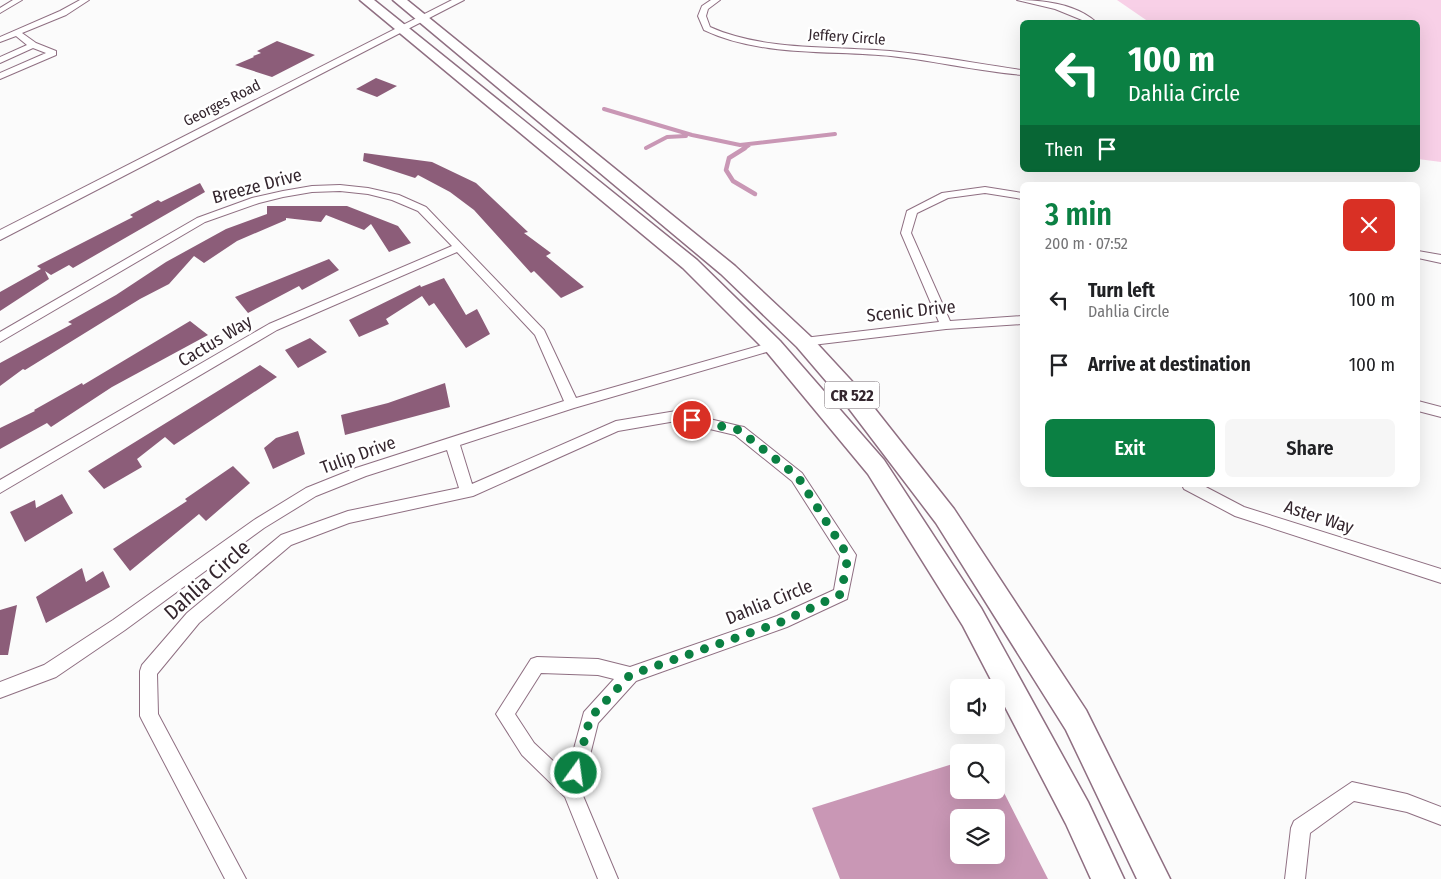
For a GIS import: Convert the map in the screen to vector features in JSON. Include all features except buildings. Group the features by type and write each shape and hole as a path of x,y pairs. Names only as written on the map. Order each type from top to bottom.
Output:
{"main road":[{"name":"CR 522","path":"366,0 690,264 772,346 876,467 972,617 1077,813 1108,879"},
{"name":"CR 522","path":"399,0 728,270 804,342 852,396 945,516 1076,720 1154,879"}],"street":[{"path":"0,11 18,0"},
{"path":"1,39 18,34 63,13 85,0"},
{"name":"Georges Road","path":"0,236 459,0"},
{"name":"Jeffery Circle","path":"716,0 705,8 702,16 707,28 740,41 754,44 892,54 1020,73"},
{"path":"1021,0 1047,3 1068,10 1088,20"},
{"path":"0,76 53,53 33,45 18,34"},
{"path":"0,60 33,45"},
{"name":"Breeze Drive","path":"0,338 201,220 229,209 281,194 309,189 337,187 377,190 403,198 422,208 540,333 572,404"},
{"path":"946,325 906,233 912,211 946,195 985,190 1020,196"},
{"name":"Cactus Way","path":"0,487 273,327 460,247"},
{"path":"1420,255 1441,259"},
{"name":"Scenic Drive","path":"804,342 946,325 1020,320"},
{"name":"Tulip Drive","path":"0,690 50,671 119,625 259,524 311,492 361,472 452,442 572,404 772,346"},
{"path":"1420,407 1441,412"},
{"name":"Dahlia Circle","path":"236,879 150,716 148,671 194,618 286,540 348,517 468,492 616,426 676,416 739,430 798,477 848,556 841,594 781,622 630,675 590,718 572,791"},
{"path":"452,442 468,492"},
{"name":"Aster Way","path":"1193,487 1240,512 1441,576"},
{"path":"608,879 572,791 528,749 505,714 537,665 598,667 630,675"},
{"path":"1295,879 1300,828 1352,791 1407,803 1441,816"}],"shaded area":[{"path":"1117,0 1441,0 1441,162 1420,159 1420,20 1146,20"},
{"path":"950,765 950,799 1005,799 1005,795 1048,879 840,879 812,808"}],"waterway":[{"path":"604,109 692,135 740,145 835,134"},
{"path":"646,148 667,137 686,136"},
{"path":"743,149 749,145"},
{"path":"745,148 729,158 726,170 733,181 755,194"}],"route":[{"path":"576,773 590,718 630,675 781,622 841,594 848,556 798,477 739,430 692,420"}]}
